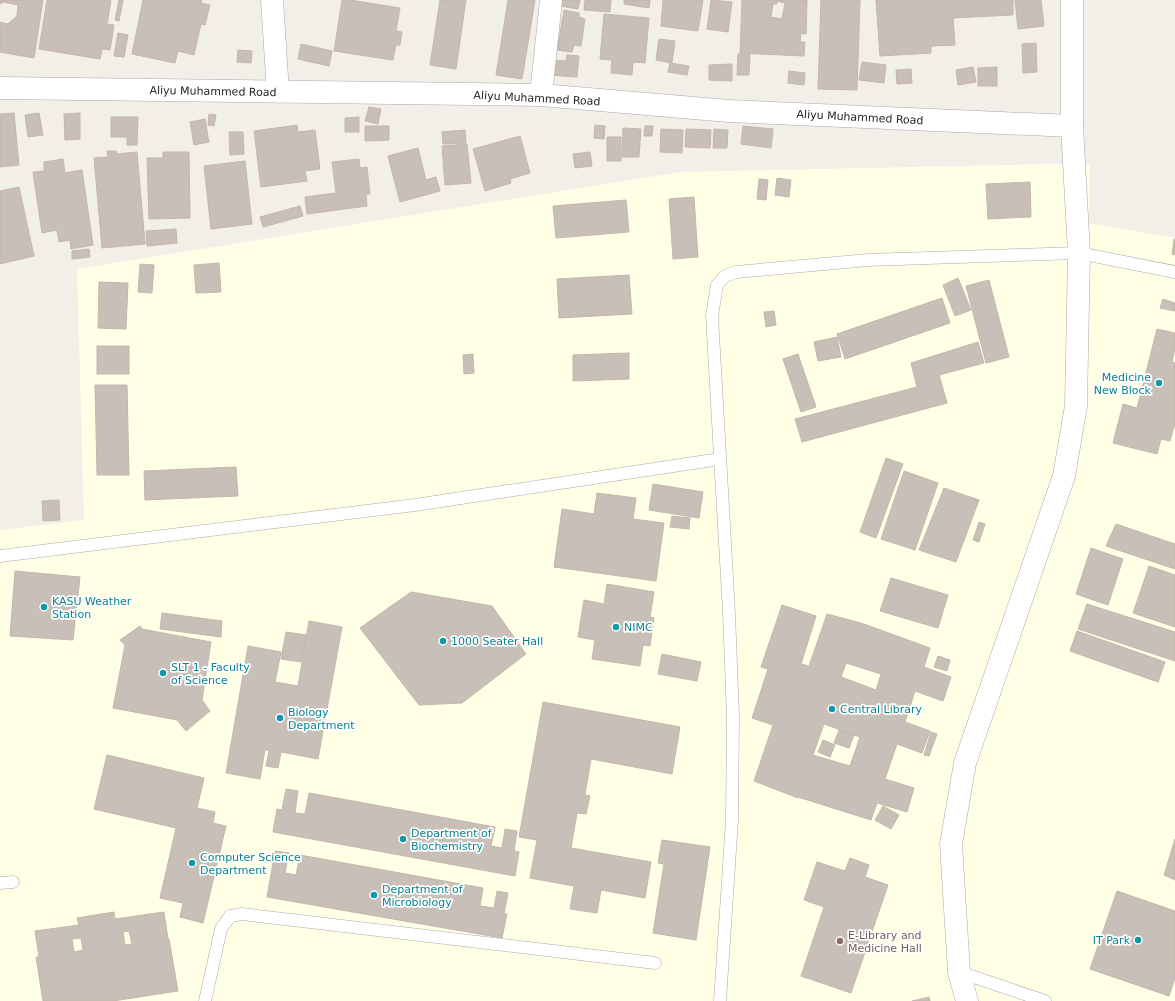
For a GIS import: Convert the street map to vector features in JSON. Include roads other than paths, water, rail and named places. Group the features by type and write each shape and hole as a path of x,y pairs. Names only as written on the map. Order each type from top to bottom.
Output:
{"street":[{"path":"272,0 278,92"},
{"path":"541,96 551,0"},
{"path":"967,1001 959,972 951,844 965,763 1064,476 1076,406 1079,253 1072,126 1072,0"},
{"name":"Aliyu Muhammed Road","path":"0,88 541,96 729,111 1072,126"}],"lane":[{"path":"720,1001 732,820 732,717 729,613 712,316 717,285 725,276 736,272 868,260 1079,253 1175,272"},
{"path":"0,556 415,505 720,459"},
{"path":"0,883 13,882"},
{"path":"205,1001 221,929 230,916 242,914 655,963"},
{"path":"959,972 1045,1001"}],"place":[{"name":"Medicine New Block","path":"1159,383"},
{"name":"KASU Weather Station","path":"44,607"},
{"name":"NIMC","path":"616,627"},
{"name":"1000 Seater Hall","path":"443,641"},
{"name":"SLT 1 - Faculty of Science","path":"163,673"},
{"name":"Central Library","path":"832,709"},
{"name":"Biology Department","path":"280,718"},
{"name":"Department of Biochemistry","path":"403,839"},
{"name":"Computer Science Department","path":"192,863"},
{"name":"Department of Microbiology","path":"374,895"},
{"name":"IT Park","path":"1138,940"},
{"name":"E-Library and Medicine Hall","path":"840,941"}]}
